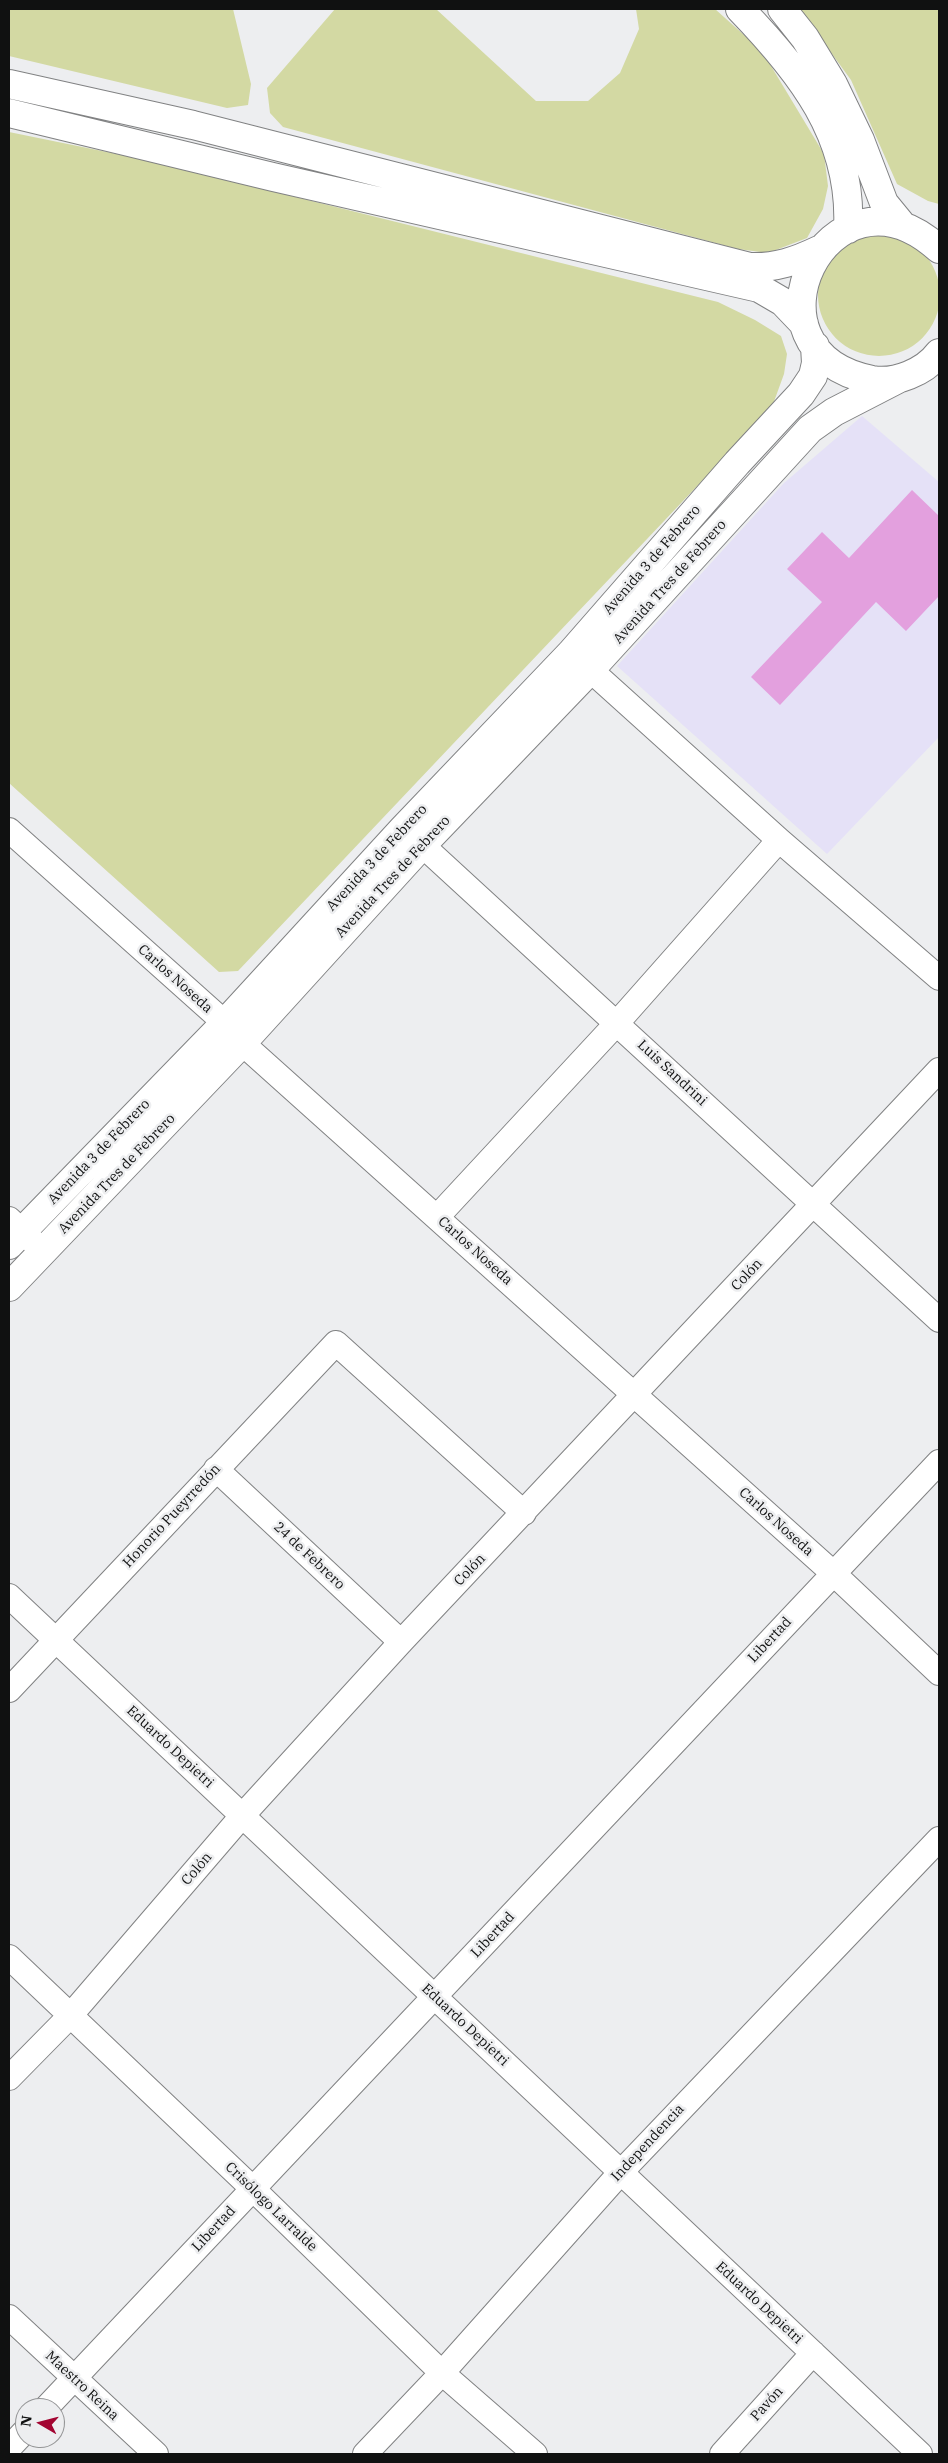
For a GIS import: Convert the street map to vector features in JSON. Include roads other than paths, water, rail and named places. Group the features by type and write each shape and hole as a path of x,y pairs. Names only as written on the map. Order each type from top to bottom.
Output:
{"main road":[{"path":"740,9 776,46 805,85 833,136 846,176 850,203 848,228"},
{"path":"782,9 805,38 833,84 860,140 884,203 926,236"},
{"path":"9,84 193,125 750,267 769,267 794,262 820,250 837,234 848,228 874,222 926,236"},
{"path":"9,113 273,177 759,288 782,302 831,364 851,375 875,380 925,368"},
{"name":"Avenida 3 de Febrero","path":"580,661 737,463 801,394 813,376 816,363 801,298 806,273 820,250"},
{"name":"Avenida Tres de Febrero","path":"9,1287 43,1251 233,1033 413,836 580,661 810,429 834,412 925,368"},
{"name":"Avenida 3 de Febrero","path":"13,1231 233,1033"}],"street":[{"path":"580,661 779,840 939,978"},
{"name":"Carlos Noseda","path":"9,831 833,1573 939,1673"},
{"name":"Luis Sandrini","path":"413,836 939,1320"},
{"path":"437,1216 617,1023 779,840"},
{"name":"Colón","path":"9,2078 70,2016 242,1816 401,1642 939,1070"},
{"path":"13,1231 43,1251"},
{"name":"Honorio Pueyrredón","path":"9,1690 336,1342 524,1513"},
{"name":"Libertad","path":"55,2398 939,1462"},
{"name":"24 de Febrero","path":"216,1469 401,1642"},
{"name":"Eduardo Depietri","path":"9,1596 920,2454"},
{"name":"Independencia","path":"365,2454 442,2373 620,2172 939,1839"},
{"name":"Crisólogo Larralde","path":"9,1957 252,2188 442,2373 535,2454"},
{"name":"Maestro Reina","path":"9,2317 156,2454"},
{"name":"Pavón","path":"722,2454 813,2353"}]}
